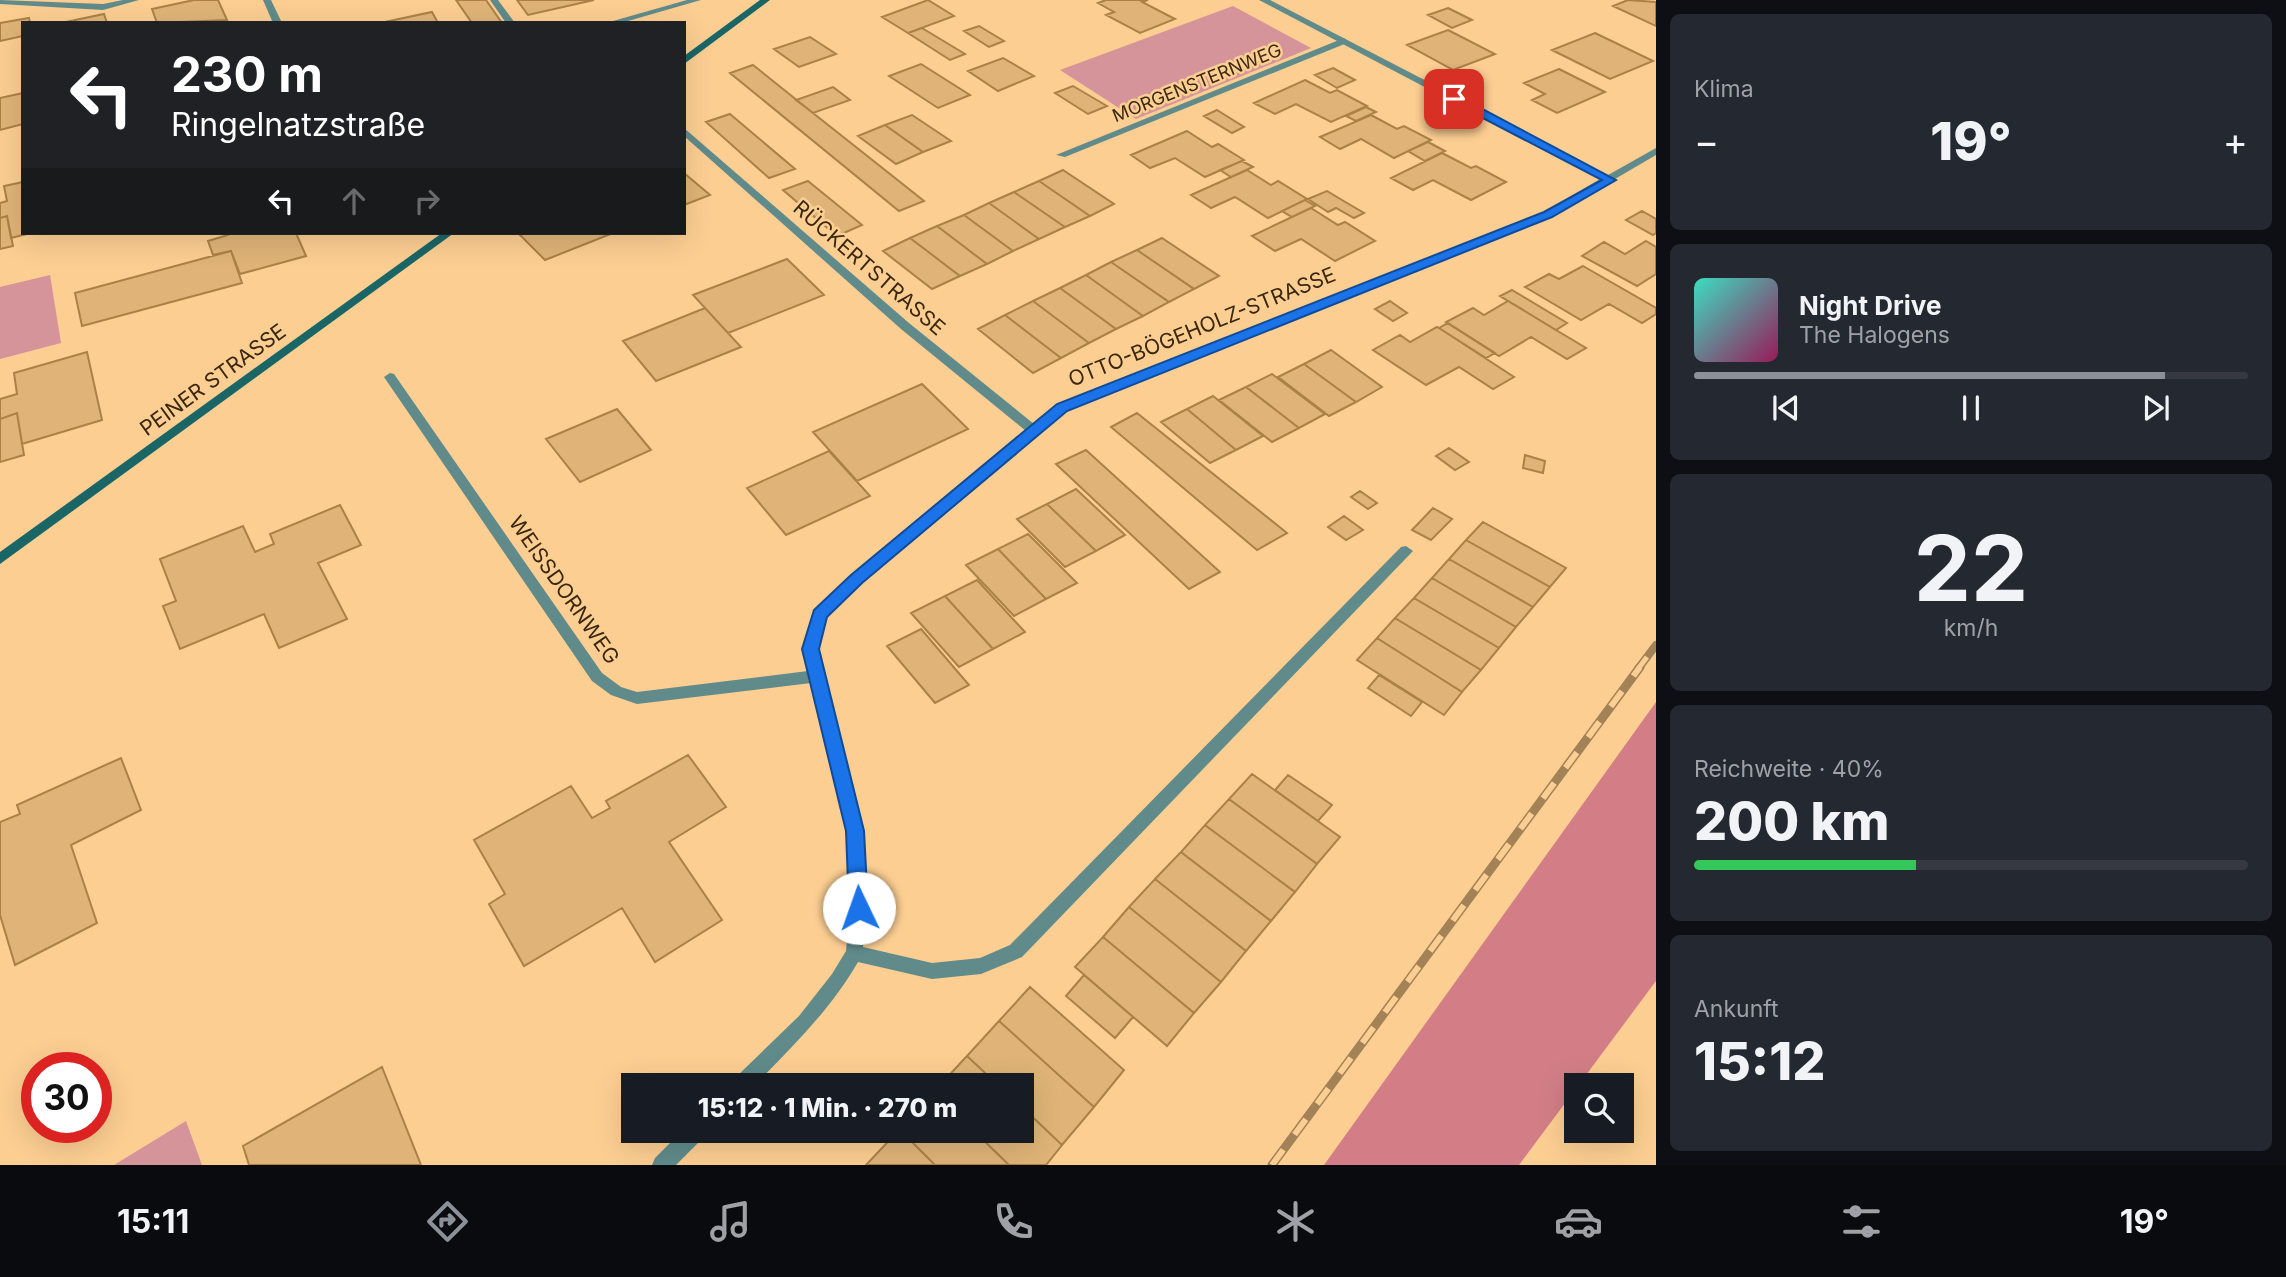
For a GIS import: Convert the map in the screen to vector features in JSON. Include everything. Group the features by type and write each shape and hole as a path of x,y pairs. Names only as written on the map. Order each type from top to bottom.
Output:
{"main road":[{"path":"686,60 766,0"},
{"name":"PEINER STRASSE","path":"0,559 446,235"}],"street":[{"path":"0,1 103,7 135,0"},
{"path":"267,0 277,21"},
{"path":"494,0 510,21"},
{"path":"618,21 697,0"},
{"path":"1263,0 1610,180"},
{"name":"MORGENSTERNWEG","path":"1061,155 1344,41"},
{"name":"RÜCKERTSTRASSE","path":"686,133 905,326 1032,430"},
{"name":"OTTO-BÖGEHOLZ-STRASSE","path":"754,1073 805,1022 838,980 854,953 859,908 855,831 810,649 820,614 857,579 1062,407 1548,214 1656,151"},
{"name":"WEISSDORNWEG","path":"390,377 597,677 616,691 637,698 817,676"},
{"path":"854,953 932,971 981,966 1016,951 1406,551"},
{"path":"662,1165 683,1143"}],"shaded area":[{"path":"1233,6 1311,48 1136,119 1060,70"},
{"path":"50,275 61,343 0,359 0,287"},
{"path":"1656,702 1656,981 1588,1073 1564,1073 1564,1105 1519,1165 1324,1165"},
{"path":"186,1121 202,1165 114,1165"}],"building":[{"path":"194,0 218,0 227,20 156,21 152,9"},
{"path":"456,0 486,0 501,21 471,21"},
{"path":"517,0 594,0 528,15"},
{"path":"928,0 954,16 908,33 882,17"},
{"path":"1106,0 1148,0 1142,2 1175,19 1140,33 1106,15 1114,12 1098,3"},
{"path":"1628,0 1656,2 1656,26 1613,6"},
{"path":"1448,8 1472,20 1452,28 1428,15"},
{"path":"432,12 437,21 389,21"},
{"path":"104,14 106,21 71,21"},
{"path":"29,18 30,21 21,21 21,36 0,41 0,23"},
{"path":"979,26 1004,41 989,47 964,31"},
{"path":"922,28 965,54 950,60 908,33"},
{"path":"1448,30 1495,54 1453,70 1407,45"},
{"path":"1595,33 1653,61 1610,79 1552,50"},
{"path":"810,37 836,54 799,67 774,49"},
{"path":"1003,58 1034,76 998,91 968,71"},
{"path":"921,64 970,95 938,108 889,76"},
{"path":"753,65 924,201 899,211 730,73"},
{"path":"1333,68 1355,80 1337,88 1315,75"},
{"path":"1559,69 1605,92 1557,113 1532,100 1545,94 1524,83"},
{"path":"1305,80 1330,93 1337,90 1367,106 1331,122 1296,104 1275,114 1254,103"},
{"path":"1073,86 1107,106 1088,114 1055,93"},
{"path":"833,87 850,100 813,113 796,100"},
{"path":"21,93 21,125 0,130 0,98"},
{"path":"1366,107 1376,112 1356,121 1346,116"},
{"path":"1217,110 1244,127 1232,133 1204,116"},
{"path":"730,114 795,169 769,178 706,122"},
{"path":"912,115 951,141 923,152 885,125"},
{"path":"1371,115 1397,129 1404,126 1431,140 1394,158 1361,139 1340,149 1320,137"},
{"path":"885,125 923,152 896,164 858,136"},
{"path":"1187,131 1212,147 1218,144 1244,160 1205,177 1175,158 1150,168 1131,155"},
{"path":"1428,142 1445,151 1425,161 1408,151"},
{"path":"1442,153 1471,168 1476,166 1506,182 1471,200 1433,180 1413,190 1391,178"},
{"path":"1242,161 1253,167 1231,177 1220,170"},
{"path":"1063,170 1114,204 1090,216 1039,181"},
{"path":"1247,170 1271,185 1278,181 1307,199 1268,218 1235,197 1211,208 1191,195"},
{"path":"686,175 710,195 686,204"},
{"path":"808,181 862,225 837,236 783,190"},
{"path":"1039,181 1090,216 1065,227 1014,192"},
{"path":"21,182 23,235 11,238 7,216 0,218 0,203 7,201 4,186"},
{"path":"1327,191 1364,213 1354,218 1336,208 1328,212 1308,199"},
{"path":"1014,192 1065,227 1039,239 989,203"},
{"path":"1305,200 1315,206 1292,217 1282,211"},
{"path":"989,203 1039,239 1013,251 964,215"},
{"path":"1311,208 1338,225 1345,222 1375,241 1335,261 1301,239 1275,251 1252,236"},
{"path":"1642,211 1656,219 1656,233 1653,235 1626,220"},
{"path":"964,215 1013,251 987,264 937,226"},
{"path":"7,216 13,246 0,249 0,218"},
{"path":"937,226 987,264 960,276 910,238"},
{"path":"228,235 297,235 306,256 240,274 231,251 213,255 208,241"},
{"path":"520,235 608,235 545,260"},
{"path":"910,238 960,276 932,289 883,251"},
{"path":"1162,238 1219,276 1194,289 1137,250"},
{"path":"1646,241 1656,247 1656,274 1637,286 1582,256 1604,242 1625,254"},
{"path":"1137,250 1194,289 1169,302 1111,262"},
{"path":"231,251 242,283 82,326 75,293"},
{"path":"787,259 824,295 728,333 693,295"},
{"path":"1111,262 1169,302 1143,316 1086,275"},
{"path":"1583,266 1656,308 1656,314 1642,323 1609,304 1581,320 1525,287 1549,274 1559,279"},
{"path":"1086,275 1143,316 1116,329 1060,288"},
{"path":"1060,288 1116,329 1089,343 1033,301"},
{"path":"1512,290 1567,323 1556,330 1500,296"},
{"path":"1033,301 1089,343 1061,358 1005,315"},
{"path":"1390,301 1407,313 1393,321 1375,309"},
{"path":"1508,301 1586,348 1567,359 1531,337 1499,356 1446,322 1473,308 1484,315"},
{"path":"705,308 741,347 656,381 623,341"},
{"path":"1005,315 1061,358 1033,373 978,329"},
{"path":"1448,323 1495,353 1486,358 1439,328"},
{"path":"1437,327 1514,377 1493,389 1459,367 1426,385 1373,350 1400,335 1410,342"},
{"path":"1331,350 1382,387 1356,402 1304,364"},
{"path":"87,352 102,420 22,444 17,413 0,419 0,399 17,394 14,373"},
{"path":"1304,364 1356,402 1329,416 1278,377"},
{"path":"1272,374 1325,414 1299,428 1246,387"},
{"path":"922,384 968,429 857,481 813,432"},
{"path":"1246,387 1299,428 1272,442 1219,400"},
{"path":"1213,396 1263,436 1236,450 1187,409"},
{"path":"617,409 651,450 580,482 546,439"},
{"path":"1187,409 1236,450 1210,463 1161,422"},
{"path":"17,413 24,455 0,462 0,419"},
{"path":"1137,413 1287,533 1257,550 1111,427"},
{"path":"1449,448 1469,462 1455,470 1436,456"},
{"path":"1086,450 1220,572 1189,589 1056,464"},
{"path":"829,451 870,496 786,535 747,488"},
{"path":"1525,455 1545,461 1543,473 1523,468"},
{"path":"1076,489 1125,535 1096,551 1047,504"},
{"path":"1360,491 1377,503 1368,509 1351,497"},
{"path":"1047,504 1096,551 1065,567 1017,519"},
{"path":"340,505 361,545 318,563 347,619 279,648 264,614 180,649 163,606 176,601 160,559 243,526 255,552 274,544 270,534"},
{"path":"1433,508 1452,519 1431,540 1412,530"},
{"path":"1344,516 1363,530 1346,540 1328,527"},
{"path":"1483,522 1566,568 1550,587 1466,540"},
{"path":"1028,534 1077,583 1046,599 998,549"},
{"path":"1466,540 1550,587 1533,607 1449,559"},
{"path":"998,549 1046,599 1014,616 966,565"},
{"path":"1449,559 1533,607 1516,627 1432,578"},
{"path":"1432,578 1516,627 1499,648 1414,598"},
{"path":"977,580 1025,632 993,649 945,596"},
{"path":"945,596 993,649 959,667 911,613"},
{"path":"1414,598 1499,648 1481,670 1395,618"},
{"path":"1395,618 1481,670 1462,692 1377,638"},
{"path":"921,629 969,685 935,703 887,646"},
{"path":"1377,638 1462,692 1444,715 1357,660"},
{"path":"1379,675 1422,702 1411,716 1368,688"},
{"path":"688,755 726,807 669,842 722,920 655,962 622,908 524,966 489,904 505,894 474,840 571,786 592,818 610,808 606,801"},
{"path":"121,758 141,810 71,845 97,923 15,965 0,915 0,822 20,814 17,805"},
{"path":"1252,774 1340,837 1317,864 1229,799"},
{"path":"1288,775 1332,805 1318,821 1275,790"},
{"path":"1229,799 1317,864 1295,892 1205,825"},
{"path":"1205,825 1295,892 1271,921 1181,852"},
{"path":"1181,852 1271,921 1246,951 1155,879"},
{"path":"1155,879 1246,951 1221,982 1129,907"},
{"path":"1129,907 1221,982 1194,1013 1103,937"},
{"path":"1103,937 1194,1013 1167,1046 1075,967"},
{"path":"1084,975 1133,1017 1115,1038 1066,996"},
{"path":"1030,987 1124,1070 1094,1107 999,1021"},
{"path":"999,1021 1094,1107 1062,1145 1034,1118 1034,1073 985,1073 967,1056"},
{"path":"967,1056 985,1073 951,1073"},
{"path":"382,1067 421,1165 249,1165 243,1146"},
{"path":"1034,1118 1062,1145 1046,1165 1009,1165 986,1143 1034,1143"},
{"path":"887,1143 913,1143 935,1165 866,1165"},
{"path":"913,1143 986,1143 1009,1165 935,1165"}],"railway":[{"path":"1638,669 1656,645"},
{"path":"1272,1165 1640,667"}],"route":[{"path":"859,908 855,831 810,649 820,614 857,579 1062,407 1548,214 1610,180 1454,99"}]}
